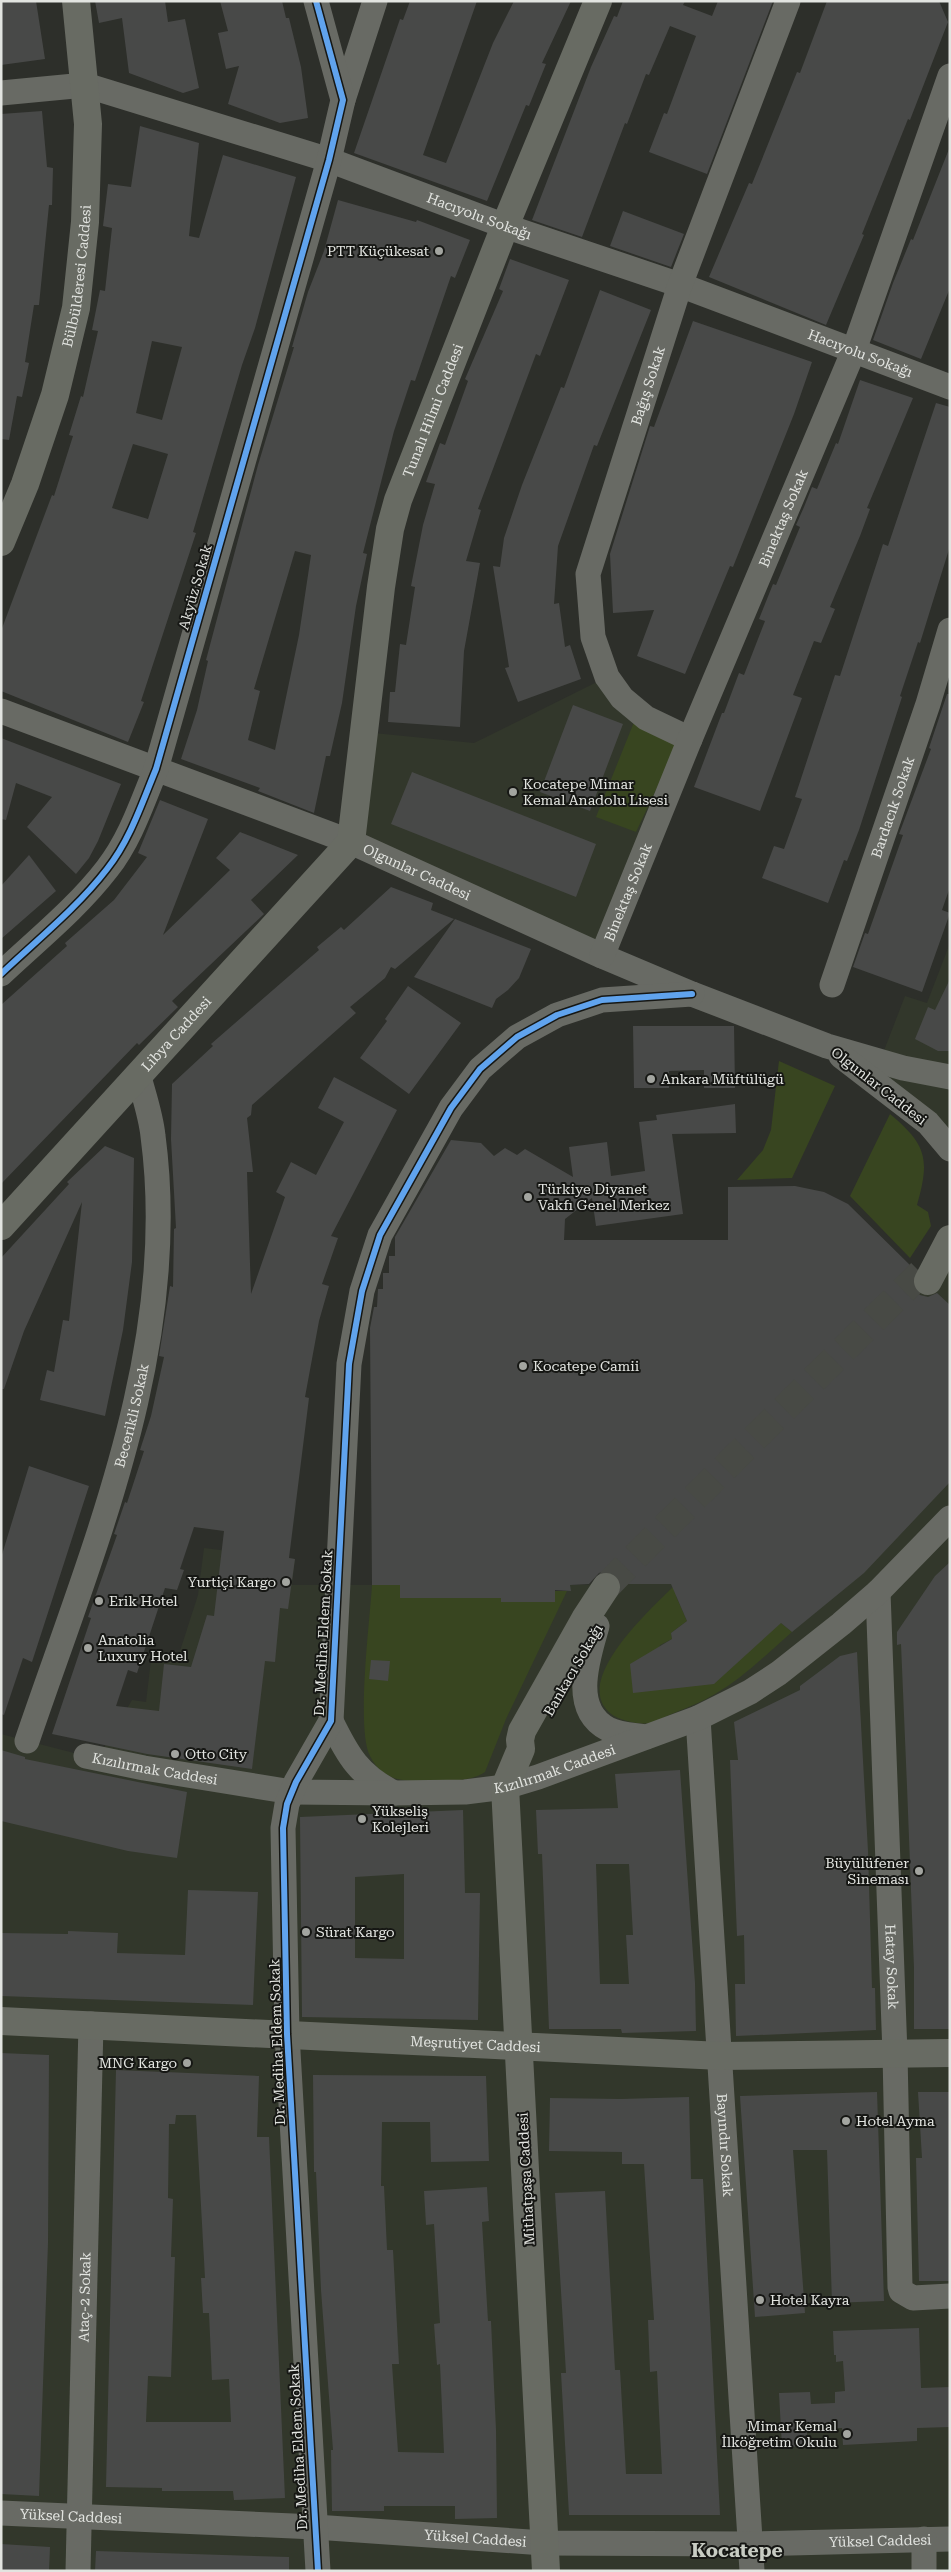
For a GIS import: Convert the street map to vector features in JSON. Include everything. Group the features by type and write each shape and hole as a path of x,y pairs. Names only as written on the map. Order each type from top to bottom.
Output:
{"main road":[{"name":"Bülbülderesi Caddesi","path":"1,542 25,484 55,395 76,308 85,222 88,124 76,1"},
{"name":"Tunalı Hilmi Caddesi","path":"351,842 369,680 390,529 398,500 505,226 598,1"},
{"name":"Libya Caddesi","path":"1,1226 139,1077 351,842"},
{"path":"925,1277 950,1239"},
{"name":"Bankacı Sokağı","path":"505,1787 521,1749 534,1738 597,1626 614,1588 585,1619 522,1731 521,1749"},
{"name":"Mithatpaşa Caddesi","path":"505,1787 546,2571"},
{"name":"Meşrutiyet Caddesi","path":"1,2021 721,2056 950,2053"}],"street":[{"path":"316,1 343,100"},
{"name":"Akyüz Sokak","path":"1,974 87,892 108,867 133,825 156,770 329,160 343,100 376,1"},
{"name":"Bağış Sokak","path":"690,739 646,718 622,698 606,677 593,637 588,574 680,285 788,1"},
{"name":"Binektaş Sokak","path":"602,956 690,739 854,350 950,76"},
{"name":"Hacıyolu Sokağı","path":"1,93 85,85 329,160 505,226 680,285 950,387"},
{"name":"Bardacık Sokak","path":"832,985 928,704 950,630"},
{"name":"Olgunlar Caddesi","path":"1,711 351,842 602,956 692,994 827,1046 903,1068 950,1077"},
{"name":"Dr. Mediha Eldem Sokak","path":"318,2571 287,2034 283,1828 292,1792 331,1721 350,1364 362,1291 380,1235 451,1108 480,1069 517,1037 557,1015 602,1000 692,994"},
{"name":"Olgunlar Caddesi","path":"827,1046 907,1105 928,1124 950,1149"},
{"name":"Becerikli Sokak","path":"27,1741 124,1454 145,1361 155,1282 158,1180 153,1134 139,1077"},
{"name":"Kızılırmak Caddesi","path":"86,1756 144,1768 292,1792 394,1794 465,1792 505,1787 698,1718 750,1692 778,1673 878,1592 950,1518"},
{"name":"Hatay Sokak","path":"878,1592 895,2054 901,2292 913,2298 950,2296"},
{"path":"597,1626 584,1679 587,1704 596,1719 610,1730 646,1737"},
{"name":"Bayındır Sokak","path":"698,1718 721,2056 752,2571"},
{"path":"331,1721 355,1765 371,1781 394,1794"},
{"name":"Ataç-2 Sokak","path":"78,2571 91,2024"},
{"name":"Yüksel Caddesi","path":"1,2513 79,2518 315,2527 544,2543 751,2544 950,2540"},
{"path":"924,2540 924,2571"}],"shaded area":[{"name":"Kocatepe Mimar Kemal Anadolu Lisesi","path":"607,677 690,739 602,956 351,842 364,732 474,743"},
{"path":"950,943 950,1149 877,1082 880,1061 905,996 927,1003"},
{"path":"950,1238 950,2571 1,2571 1,1734 97,1759 132,1700 146,1702 152,1651 179,1654 198,1595 204,1548 295,1559 292,1585 400,1585 400,1598 501,1598 501,1602 555,1591 570,1591 570,1585 609,1584 921,1273"}],"green space":[{"path":"634,722 679,741 636,832 596,817"},
{"path":"779,1061 835,1086 792,1178 737,1180 763,1150 771,1130"},
{"path":"890,1114 912,1135 918,1144 924,1164 917,1205 928,1212 931,1226 910,1258 850,1196"},
{"path":"676,1584 682,1590 676,1596 687,1621 671,1633 672,1639 660,1645 656,1655 781,1623 792,1632 745,1673 705,1700 649,1723 634,1723 618,1718 610,1713 601,1699 601,1682 608,1664 635,1626"},
{"path":"372,1585 400,1585 400,1598 501,1598 501,1602 555,1591 567,1591 506,1719 485,1772 479,1776 448,1781 400,1780 380,1770 370,1756 366,1743 364,1699"}],"building":[{"path":"1,1 36,1 45,59 1,65"},
{"path":"95,1 165,1 168,22 185,19 199,88 183,93 129,73 122,18 99,23"},
{"path":"220,1 282,1 286,18 289,18 301,67 308,118 280,123 228,104 239,66 226,69 218,33 228,31"},
{"path":"410,1 477,1 423,155 446,163 493,43 514,1 571,1 542,63 546,64 529,106 526,105 487,201 354,153 400,19 403,20"},
{"path":"623,1 685,1 683,5 712,16 718,1 773,1 707,174 649,152 664,113 667,114 696,36 670,26 649,75 646,74 627,124 625,123 582,237 532,220 591,67 614,16 617,17"},
{"path":"827,1 939,1 948,22 910,120 908,119 862,234 864,235 826,325 709,277 749,183 752,184 797,72 800,73"},
{"path":"42,111 47,167 53,168 52,205 49,205 39,305 34,305 25,362 29,363 22,397 17,396 9,440 1,439 1,114"},
{"path":"140,126 199,143 189,236 199,238 223,155 296,177 255,328 242,365 193,532 196,533 141,701 144,702 128,742 1,691 1,631 52,495 54,496 73,436 69,435 81,396 83,397 98,331 92,330 100,290 105,291 112,228 103,226 108,184 131,187","holes":["152,341 182,347 162,420 136,413","133,444 168,454 148,519 112,508"]},
{"path":"949,149 950,288 921,359 873,340 893,283 911,239 913,240"},
{"path":"338,200 416,222 417,220 470,240 455,278 451,276 415,381 411,380 394,431 363,553 367,554 356,606 342,703 330,756 326,756 314,813 258,791 260,788 181,759 197,710 208,661 206,660 258,465 294,347 292,347 308,292 324,251","holes":["295,551 311,555 299,635 275,750 248,740 260,691 254,689"]},
{"path":"623,211 684,234 671,267 610,246"},
{"path":"510,259 569,280 540,356 536,354 478,509 481,510 466,561 480,563 464,651 460,727 388,722 390,692 395,692 400,644 406,645 415,587 411,586 423,525 435,484 426,482 440,443 445,445 468,381 465,379 503,291 499,289"},
{"path":"600,290 651,310 597,446 594,445 558,546 554,604 559,603 565,647 570,645 581,679 518,702 505,668 509,667 493,566 500,567 504,538 522,485 561,387 564,388"},
{"path":"693,321 812,362 794,414 733,567 730,566 685,674 637,656 654,610 613,613 610,554 650,426 654,427"},
{"path":"860,380 913,398 867,508 870,509 860,536 830,607 835,609 821,643 814,641 793,695 802,698 760,811 694,787 739,673 744,675 765,621 759,619 773,584 776,585 800,527 796,525 812,487 817,489 836,443 838,444"},
{"path":"936,403 950,407 950,546 920,643 918,642 900,696 902,697 859,830 847,861 844,860 828,903 762,878 774,846 784,849 802,799 795,797 835,675 840,676 883,544 888,546"},
{"path":"947,694 950,694 950,887 942,910 950,913 922,992 853,967 865,933 868,934 903,835 899,834 931,749 929,748"},
{"path":"573,705 623,724 590,811 540,792"},
{"path":"1,738 121,784 98,841 89,858 76,874 27,827 52,797 16,783 6,820 1,819"},
{"path":"412,772 596,844 576,897 391,824"},
{"path":"160,800 208,819 163,935 230,870 216,858 240,832 298,855 251,900 264,914 172,1001 178,1007 139,1045 137,1043 1,1184 1,1005 67,946 65,943 114,900 147,857 138,853"},
{"path":"29,855 56,891 1,939 1,886"},
{"path":"391,887 433,903 431,910 454,919 395,969 391,967 385,978 350,1007 356,1013 252,1105 251,1115 247,1118 253,1172 247,1172 251,1294 285,1197 276,1192 291,1162 316,1175 344,1122 318,1108 334,1077 397,1110 331,1236 338,1238 322,1284 329,1286 319,1321 305,1397 309,1398 289,1558 295,1559 288,1609 280,1608 275,1662 265,1661 252,1769 147,1754 52,1734 91,1618 88,1617 117,1535 114,1534 125,1502 127,1503 144,1451 140,1450 151,1416 164,1357 159,1356 170,1286 173,1287 174,1229 176,1228 171,1139 172,1084 213,1046 211,1044 319,950 317,947 341,927 344,930","holes":["194,1527 224,1531 214,1616 207,1615 191,1667 164,1664 159,1711 116,1706 128,1670 137,1673 165,1588 177,1590 184,1570 180,1569"]},
{"path":"455,919 531,949 519,978 496,999 492,1008 414,977"},
{"path":"950,979 950,1051 938,1051 915,1039 928,1007 935,1010"},
{"path":"408,986 461,1023 409,1094 360,1058 387,1021 385,1019"},
{"name":"Ankara Müftülügü","path":"633,1026 734,1026 735,1088 704,1088 704,1070 669,1071 669,1088 634,1088"},
{"path":"735,1104 736,1133 672,1134 683,1214 596,1226 592,1198 565,1219 564,1240 728,1240 728,1187 795,1186 824,1192 848,1204 916,1271 912,1281 915,1290 920,1295 928,1297 937,1293 950,1305 950,1482 864,1573 792,1632 781,1623 714,1684 633,1693 630,1664 672,1639 671,1633 687,1621 671,1584 621,1584 615,1574 606,1571 599,1573 589,1584 570,1585 571,1591 555,1590 555,1602 501,1602 501,1598 400,1598 400,1585 372,1585 370,1328 374,1307 377,1307 378,1289 383,1289 383,1273 389,1273 389,1256 395,1256 395,1237 451,1140 481,1143 494,1156 505,1148 517,1155 525,1149 573,1177 569,1147 607,1142 611,1176 645,1171 639,1122 657,1120 656,1115"},
{"path":"105,1146 134,1158 132,1262 123,1330 105,1416 40,1400 47,1370 54,1372 63,1320 69,1321 82,1202 24,1331 4,1389 1,1389 1,1258 69,1184 67,1182"},
{"path":"29,1466 89,1486 32,1662 23,1658 4,1715 1,1714 1,1558"},
{"path":"950,1562 950,2029 914,2029 914,1968 901,1644 897,1645 897,1632 935,1576"},
{"path":"857,1652 868,1851 872,1988 875,1988 876,2030 736,2036 735,1984 745,1984 744,1935 737,1936 730,1760 738,1760 734,1722 800,1690 800,1686 840,1656"},
{"path":"371,1660 390,1661 388,1681 369,1679"},
{"path":"1,1750 25,1757 25,1759 187,1792 177,1858 128,1851 1,1821"},
{"path":"680,1770 695,1983 696,2031 622,2033 621,2029 549,2029 542,1854 538,1854 536,1810 618,1808 615,1774","holes":["596,1864 629,1864 633,1935 626,1935 629,1984 600,1984"]},
{"path":"463,1810 465,1893 480,1893 478,2020 302,2017 300,1817","holes":["404,1874 404,1959 355,1958 355,1877"]},
{"path":"188,1890 258,1892 253,2005 1,1996 1,1933 68,1934 68,1931 118,1933 117,1953 185,1955"},
{"path":"1,2053 49,2055 48,2243 39,2496 1,2494"},
{"path":"116,2070 259,2076 257,2137 269,2137 285,2498 234,2500 233,2491 162,2491 162,2488 106,2487","holes":["176,2115 196,2115 205,2278 201,2278 203,2313 209,2313 212,2380 229,2379 231,2422 146,2422 148,2376 171,2377 175,2257 171,2257 173,2199 168,2198 169,2124 175,2124"]},
{"path":"313,2075 486,2076 489,2161 431,2162 430,2122 382,2122 381,2186 384,2186 387,2250 393,2250 399,2364 392,2364 398,2452 444,2453 440,2364 437,2365 434,2324 440,2323 434,2224 426,2225 424,2191 487,2187 489,2221 482,2222 488,2321 491,2321 496,2430 497,2518 455,2519 455,2506 384,2506 384,2511 332,2511 331,2450 333,2450 321,2290 316,2172 314,2172"},
{"path":"877,2092 884,2301 832,2303 827,2150 793,2150 805,2313 755,2317 740,2096"},
{"path":"918,2092 950,2092 950,2281 919,2281 916,2158 922,2158"},
{"path":"689,2097 691,2179 703,2179 720,2515 569,2515 561,2373 566,2373 555,2193 605,2191 615,2370 620,2370 626,2474 662,2474 657,2371 650,2372 648,2320 654,2320 644,2164 622,2164 622,2152 549,2151 550,2098 621,2099"},
{"path":"919,2328 921,2388 950,2387 950,2427 917,2428 917,2441 843,2445 842,2428 807,2429 807,2446 782,2447 779,2393 810,2392 811,2404 835,2403 835,2392 845,2391 843,2361 836,2362 833,2331"},
{"path":"1,2544 50,2547 49,2571 1,2571"},
{"path":"96,2551 289,2557 289,2571 95,2571"}],"tunnel":[{"path":"606,1587 921,1273"}],"cycle path":[{"path":"1,974 70,910 107,869 129,834 156,769 329,160 343,100 316,1"},
{"path":"318,2571 287,2034 283,1828 287,1804 296,1782 331,1721 349,1364 362,1291 380,1235 451,1108 480,1069 517,1037 557,1015 602,1000 692,994"}],"place":[{"name":"PTT Küçükesat","path":"439,251"},
{"name":"Kocatepe Mimar Kemal Anadolu Lisesi","path":"513,792"},
{"name":"Ankara Müftülügü","path":"651,1079"},
{"name":"Türkiye Diyanet Vakfı Genel Merkez","path":"528,1197"},
{"name":"Kocatepe Camii","path":"523,1366"},
{"name":"Yurtiçi Kargo","path":"286,1582"},
{"name":"Erik Hotel","path":"99,1601"},
{"name":"Anatolia Luxury Hotel","path":"88,1648"},
{"name":"Otto City","path":"175,1754"},
{"name":"Yükseliş Kolejleri","path":"362,1819"},
{"name":"Büyülüfener Sineması","path":"919,1871"},
{"name":"Sürat Kargo","path":"306,1932"},
{"name":"MNG Kargo","path":"187,2063"},
{"name":"Hotel Ayma","path":"846,2121"},
{"name":"Hotel Kayra","path":"760,2300"},
{"name":"Mimar Kemal İlköğretim Okulu","path":"847,2434"}],"district":[{"name":"Kocatepe","path":"737,2550"}]}
